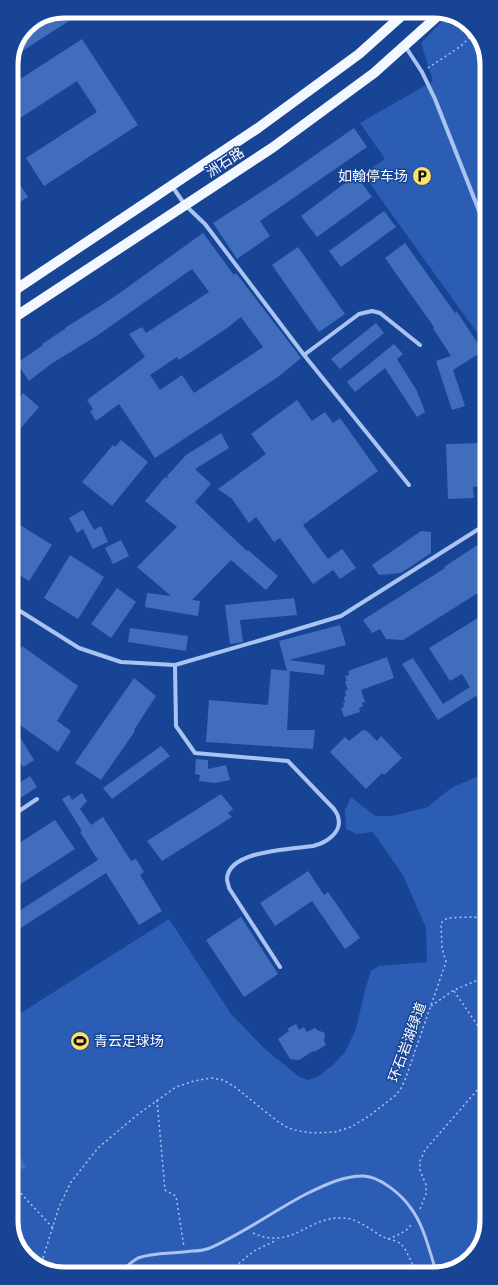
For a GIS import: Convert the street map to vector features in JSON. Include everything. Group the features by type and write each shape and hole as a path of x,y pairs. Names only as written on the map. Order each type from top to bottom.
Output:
{"main road":[{"name":"洲石路","path":"18,288 258,128 358,54 399,18"},
{"name":"洲石路","path":"18,315 272,148 374,73 435,18"}],"street":[{"path":"405,45 422,72 438,105 480,211"},
{"path":"172,185 185,205 205,224 304,355 409,484"},
{"path":"304,355 359,314 372,311 380,313 420,345"},
{"path":"18,610 79,648 121,662 175,665 341,616 480,528"},
{"path":"175,665 176,726 195,753 288,761 334,809 338,817 339,826 335,834 326,840 315,845 266,851 245,858 232,867 227,879 229,888 280,966"},
{"path":"18,812 38,799"}],"lane":[{"path":"127,1267 137,1259 148,1255 208,1249 286,1204 324,1185 341,1178 364,1176 382,1182 396,1192 410,1207 421,1227 435,1267"}],"path":[{"path":"422,72 461,46 470,37"},
{"name":"环石岩湖绿道","path":"41,1260 43,1258 59,1207 71,1182 98,1148 156,1100 176,1087 194,1081 211,1078 223,1080 235,1087 288,1128 299,1132 313,1134 336,1132 351,1127 396,1096 405,1080 446,962 442,948 441,923 447,918 480,918"},
{"path":"431,1006 454,990 476,981 480,981"},
{"path":"454,990 480,1029"},
{"path":"388,1239 409,1228 416,1217 426,1194 426,1185 420,1170 420,1161 425,1150 480,1087"},
{"path":"156,1100 165,1190 176,1196 185,1252"},
{"path":"18,1190 53,1228"},
{"path":"234,1267 254,1251 279,1239 326,1220 343,1218 352,1220 388,1239 401,1244 411,1260 413,1267"},
{"path":"244,1229 267,1238 279,1239"}],"shaded area":[{"path":"444,19 457,24 470,36 478,49 480,58 480,337 363,174 385,159 360,123 433,81 421,43"},
{"path":"480,776 480,1227 478,1236 466,1253 449,1265 440,1267 61,1267 49,1265 36,1257 26,1246 20,1236 18,1227 18,1015 169,919 231,1014 265,1049 298,1076 307,1080 317,1077 332,1066 345,1052 356,1029 371,971 379,966 427,962 426,928 403,875 373,832 357,834 346,829 345,810 351,797 375,816 392,816 428,807 451,788"}],"building":[{"path":"55,19 72,19 20,53 28,36 41,24"},
{"path":"82,39 138,125 44,186 26,158 97,112 77,81 18,119 18,80"},
{"path":"354,128 367,147 260,221 270,236 237,259 213,223 275,183"},
{"path":"356,175 372,197 317,237 301,216"},
{"path":"18,182 28,197 18,203"},
{"path":"384,211 396,227 341,267 329,251"},
{"path":"203,233 234,275 236,273 301,358 278,377 155,458 119,404 96,421 90,411 93,409 87,400 145,357 129,334 142,327 146,333 209,292 192,269 98,335 51,364 29,381 18,362 65,328 114,297","holes":["241,317 263,347 194,393 182,375 160,390 150,375 177,357 179,360"]},
{"path":"405,243 455,313 457,312 480,346 480,353 453,370 465,406 452,410 436,361 451,356 433,328 434,327 385,258"},
{"path":"298,247 345,314 319,332 272,265"},
{"path":"376,323 384,333 340,369 331,359"},
{"path":"394,344 403,354 397,359 417,391 425,412 417,417 385,368 355,392 347,382"},
{"path":"23,393 39,407 19,430 18,429 18,399"},
{"path":"297,400 312,421 325,412 333,423 340,418 378,471 303,525 328,559 342,549 356,568 340,579 333,570 313,584 280,538 274,542 256,517 249,523 232,499 218,489 266,454 251,434"},
{"path":"221,433 229,448 195,469 211,484 195,502 247,551 248,550 278,576 266,590 231,560 192,600 200,601 198,616 145,607 147,593 171,596 137,567 177,527 145,501 165,477 168,478 167,476 186,455"},
{"path":"121,440 148,462 112,506 82,482 113,445 115,447"},
{"path":"480,443 480,486 473,487 474,498 448,499 446,444"},
{"path":"83,510 94,530 101,526 108,542 93,549 83,529 77,533 69,518"},
{"path":"18,524 52,545 29,581 18,574"},
{"path":"421,531 431,532 431,553 401,573 379,575 372,565"},
{"path":"121,540 129,556 113,564 105,548"},
{"path":"480,543 480,592 403,640 386,639 380,629 372,633 363,620 445,568 444,567"},
{"path":"70,555 104,577 78,619 44,598"},
{"path":"117,588 136,602 111,638 91,624"},
{"path":"294,598 297,615 240,620 243,642 230,644 225,605"},
{"path":"480,617 480,698 478,699 476,696 438,720 402,664 413,658 443,704 470,687 462,674 450,681 429,648"},
{"path":"340,625 346,645 289,660 325,665 324,675 290,671 287,730 315,730 313,749 206,742 209,700 268,705 271,669 287,671 279,641"},
{"path":"130,628 188,636 186,651 128,642"},
{"path":"22,646 78,686 57,721 71,731 58,752 18,724 18,652"},
{"path":"387,657 394,678 361,690 365,702 362,703 363,706 359,708 360,712 344,717 341,708 344,707 344,697 346,696 345,691 348,690 345,676 349,675 348,671"},
{"path":"134,678 156,696 134,730 135,731 101,780 75,763"},
{"path":"363,730 367,731 377,741 381,736 402,758 384,775 382,773 366,789 330,752 345,737 349,741"},
{"path":"18,734 34,760 23,767 18,758"},
{"path":"161,746 170,756 112,799 103,788"},
{"path":"196,759 208,760 208,769 226,765 230,780 215,783 199,781 200,775 195,774"},
{"path":"30,776 37,787 18,800 18,784"},
{"path":"82,793 87,801 80,809 91,825 103,817 131,861 136,859 144,872 140,875 162,911 139,925 106,873 18,930 18,912 98,860 80,832 82,831 62,799 69,795 72,800"},
{"path":"221,794 233,809 228,813 232,817 162,861 147,841"},
{"path":"55,820 75,849 18,886 18,844"},
{"path":"308,871 324,895 328,892 360,938 345,949 312,901 275,926 260,903"},
{"path":"241,917 278,974 244,997 206,940"},
{"path":"296,1024 299,1030 304,1027 307,1032 315,1028 325,1033 324,1041 326,1045 299,1060 290,1059 278,1039 289,1031 287,1029"},
{"path":"18,1152 26,1167 18,1171"}],"place":[{"name":"如翰停车场","path":"422,176"},
{"name":"青云足球场","path":"80,1041"}]}
